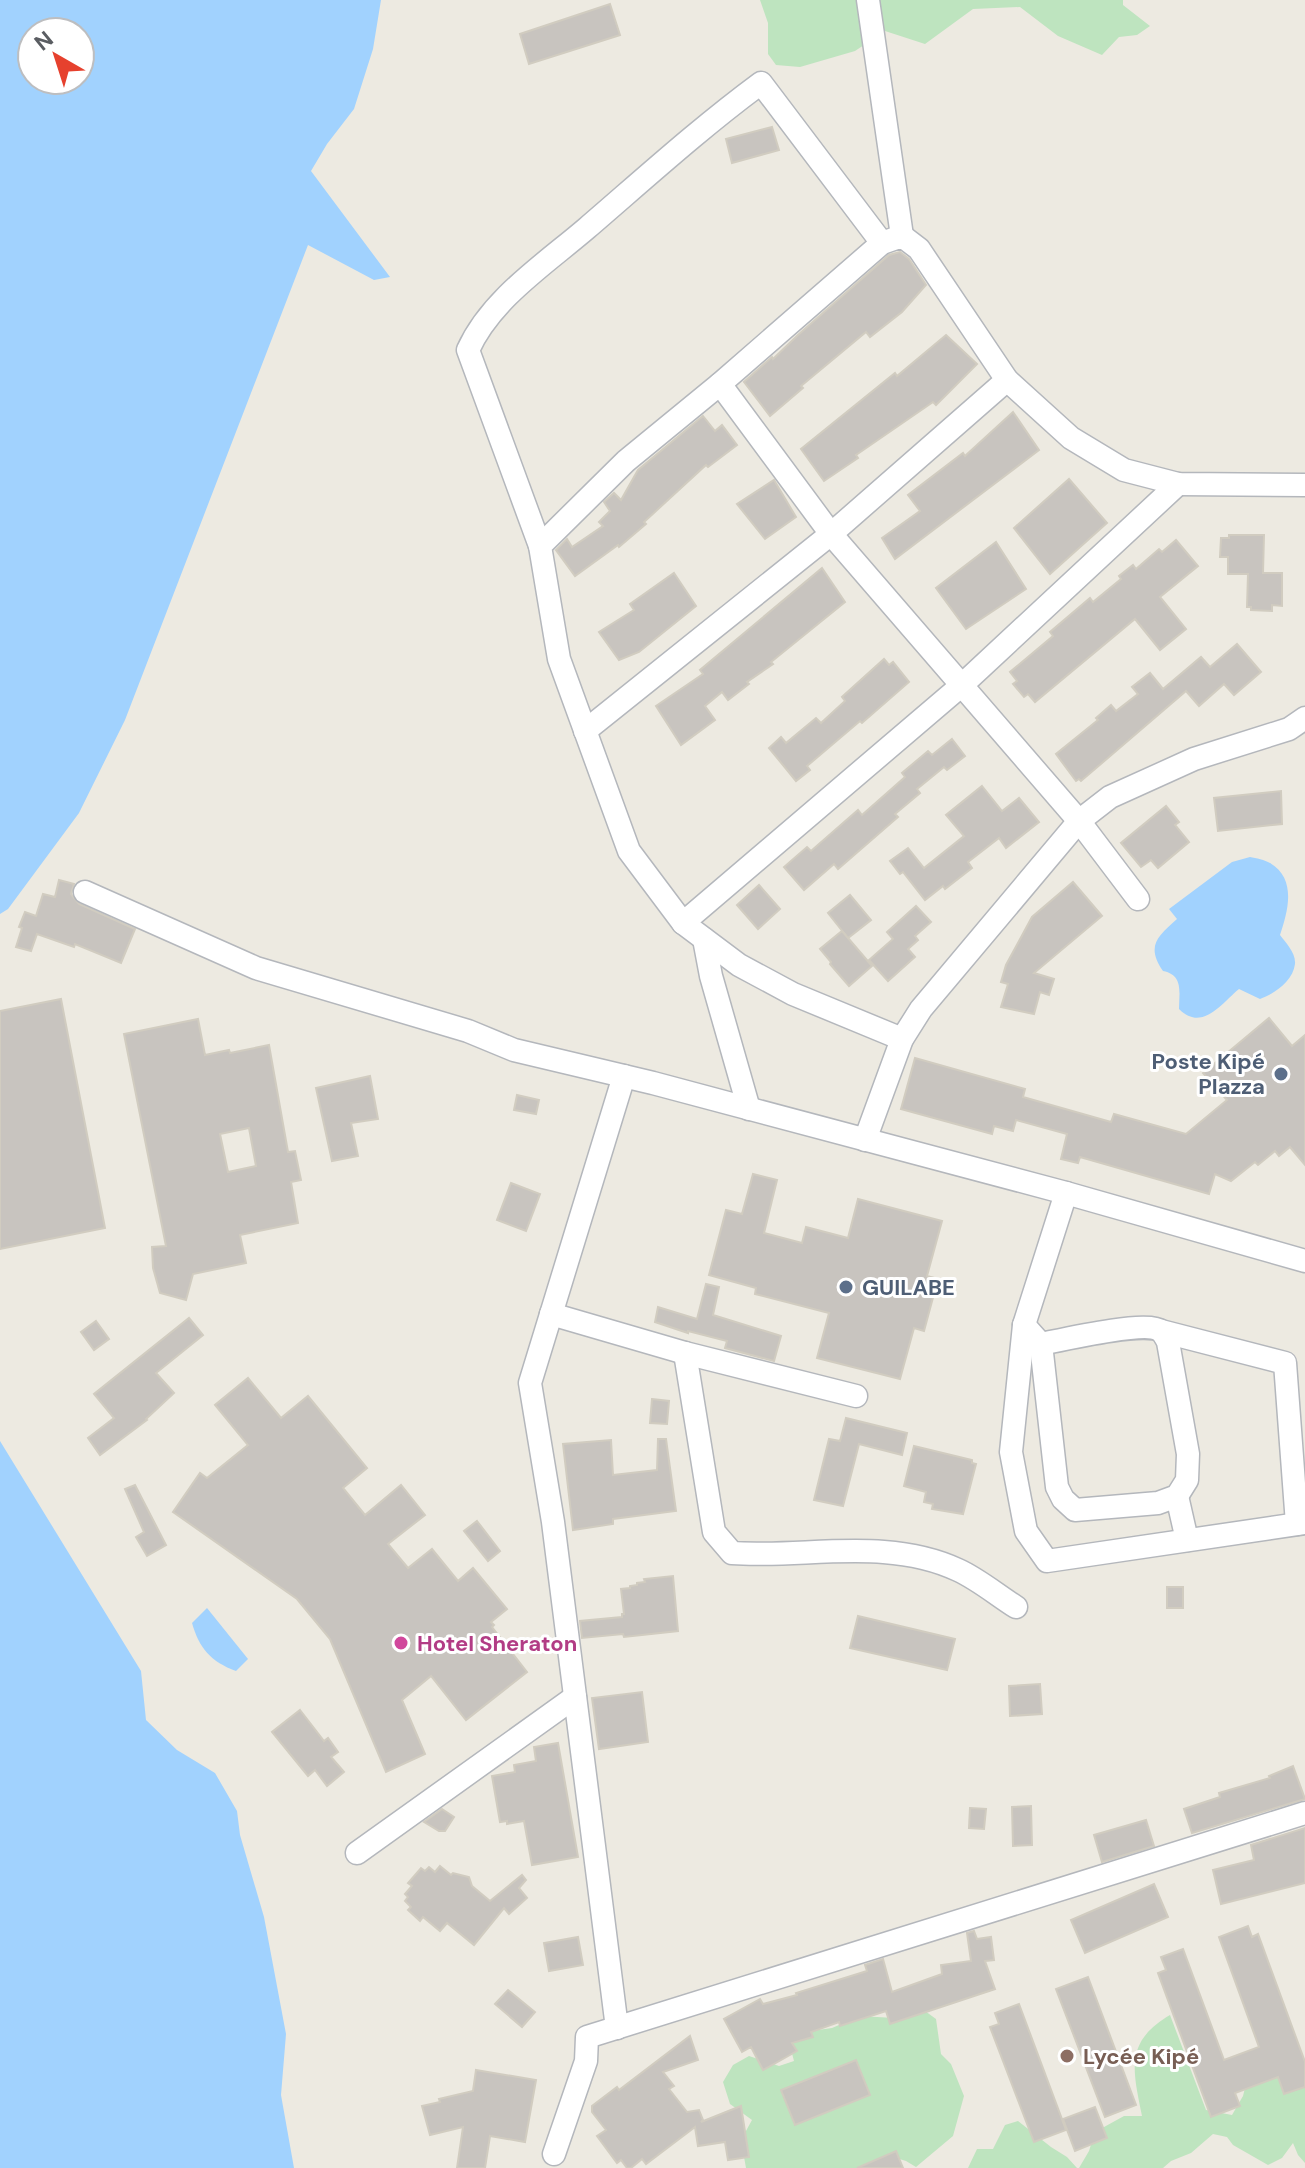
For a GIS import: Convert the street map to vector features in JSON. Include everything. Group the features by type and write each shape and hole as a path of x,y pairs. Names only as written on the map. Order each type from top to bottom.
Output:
{"street":[{"path":"868,0 892,239"},
{"path":"902,1039 793,994 739,965 683,923 629,851 559,659 540,546 468,350 477,330 515,289 719,114 761,83 892,239 919,249 1007,380 1071,438 1124,470 1178,484 1305,485"},
{"path":"540,546 626,461 892,239"},
{"path":"585,731 831,534 1007,380"},
{"path":"720,384 831,534 1079,821 1138,899"},
{"path":"683,923 962,685 1178,484"},
{"path":"865,1140 902,1039 921,1009 1079,821 1110,797 1194,759 1289,729 1305,718"},
{"path":"85,892 256,968 468,1031 514,1050 624,1076 1066,1193 1305,1261"},
{"path":"704,939 711,976 749,1109"},
{"path":"617,2028 553,1522 530,1383 624,1076"},
{"path":"1041,1344 1132,1327 1151,1328 1285,1363 1301,1524 1047,1561 1026,1531 1011,1452 1024,1325 1066,1193"},
{"path":"551,1314 685,1353 856,1396"},
{"path":"1024,1325 1041,1344 1057,1487 1063,1499 1075,1510 1158,1503 1177,1496 1187,1480 1188,1454 1168,1342 1161,1331"},
{"path":"685,1353 714,1532 732,1553 766,1555 885,1550 959,1570 1016,1607"},
{"path":"1177,1496 1187,1540"},
{"path":"357,1853 575,1697"},
{"path":"554,2154 586,2061 587,2037 1305,1813"}],"green space":[{"path":"760,0 1123,0 1123,5 1150,26 1137,35 1119,37 1102,55 1058,36 1020,7 973,9 925,44 885,31 855,51 800,67 776,65 768,54 768,23"},
{"path":"925,2011 936,2019 941,2054 951,2064 964,2096 953,2136 916,2167 893,2157 878,2168 746,2168 741,2140 752,2120 730,2104 723,2082 733,2065 749,2056 779,2066 794,2061 789,2042 804,2032 832,2028 860,2016 894,2018"},
{"path":"1170,2015 1206,2110 1232,2115 1243,2096 1247,2080 1257,2069 1305,2085 1305,2163 1293,2143 1282,2158 1268,2165 1233,2145 1227,2137 1213,2134 1191,2153 1163,2168 1079,2168 1095,2132 1124,2116 1142,2116 1135,2058 1145,2036"},
{"path":"1018,2121 1077,2168 968,2168 977,2149 993,2149 1005,2125"}],"water":[{"path":"0,0 381,0 373,49 354,109 311,171 390,277 374,280 308,245 125,720 79,813 8,909 0,914"},
{"path":"1250,857 1270,863 1279,870 1287,886 1286,916 1280,935 1294,956 1291,976 1277,990 1260,999 1239,989 1203,1017 1187,1015 1179,1009 1177,981 1170,973 1163,971 1155,955 1159,937 1177,919 1169,909 1232,862"},
{"path":"0,1441 141,1671 146,1720 177,1750 215,1773 237,1811 240,1835 264,1917 286,2034 281,2095 294,2168 0,2168"},
{"path":"207,1608 248,1659 236,1671 213,1658 198,1640 192,1623"}],"building":[{"path":"610,4 620,35 529,64 520,34"},
{"path":"772,127 779,150 732,163 726,139"},
{"path":"900,252 909,259 926,285 902,312 870,337 866,332 770,416 744,382 889,255"},
{"path":"946,335 977,364 936,405 933,402 824,481 801,449"},
{"path":"1013,412 1039,450 895,559 882,538 920,511 908,495 963,453 965,456"},
{"path":"703,416 715,431 722,425 737,445 708,467 706,465 619,547 575,576 556,550 567,539 572,547 603,526 599,522 610,511 604,502 614,493 621,500 638,470"},
{"path":"1069,479 1107,523 1050,574 1014,528"},
{"path":"774,480 796,517 765,539 737,504"},
{"path":"1229,535 1264,535 1263,573 1282,573 1282,606 1272,605 1272,611 1247,607 1248,574 1228,574 1228,557 1220,557 1221,538 1229,538"},
{"path":"1176,540 1198,566 1160,597 1186,629 1160,650 1135,619 1035,702 1028,694 1024,697 1013,684 1017,681 1010,672 1053,636 1050,632 1090,598 1093,602 1133,565 1136,569 1159,549 1162,552"},
{"path":"996,542 1026,589 966,629 936,588"},
{"path":"822,568 845,602 728,700 722,692 705,706 715,720 681,745 656,706 703,674 700,670"},
{"path":"674,573 696,606 639,652 619,660 599,632 634,610 630,604"},
{"path":"1237,644 1261,672 1234,695 1224,684 1199,706 1186,691 1081,781 1076,781 1056,754 1098,720 1096,718 1111,705 1116,711 1138,694 1132,687 1150,673 1163,689 1201,657 1210,667"},
{"path":"884,659 889,665 893,662 909,682 807,766 810,770 796,781 769,748 781,737 786,743 816,718 821,723 845,701 842,697"},
{"path":"952,739 965,756 947,770 944,767 917,789 920,793 895,814 898,817 838,869 834,864 804,890 784,867 807,847 811,851 858,810 862,815 905,777 902,773 928,751 932,755"},
{"path":"982,786 1002,811 1019,798 1039,822 1006,848 999,838 968,862 972,868 925,900 890,861 908,848 924,868 964,836 946,815"},
{"path":"1281,791 1282,824 1218,831 1214,798"},
{"path":"1166,806 1179,822 1175,825 1189,842 1158,868 1151,860 1141,867 1121,843"},
{"path":"59,880 74,884 71,894 79,904 135,929 121,963 75,944 74,947 37,934 31,951 16,947 25,912 36,916 43,894 55,897"},
{"path":"1073,882 1102,916 1034,973 1054,979 1049,995 1040,992 1034,1014 1001,1007 1008,984 1001,982 1006,965 1032,917"},
{"path":"759,885 780,909 758,929 737,905"},
{"path":"850,895 871,920 848,938 828,913"},
{"path":"916,906 931,922 915,936 918,940 908,949 915,957 888,981 869,960 893,939 887,932"},
{"path":"842,931 872,966 849,986 820,949"},
{"path":"61,999 105,1228 0,1249 0,1011"},
{"path":"1269,1018 1292,1046 1305,1035 1305,1165 1290,1147 1279,1156 1275,1151 1231,1181 1215,1174 1209,1194 1080,1157 1078,1163 1061,1159 1067,1134 1016,1120 1013,1131 994,1126 992,1134 901,1109 915,1058 1025,1089 1023,1097 1111,1122 1114,1114 1186,1134 1227,1100 1203,1073"},
{"path":"198,1019 205,1055 269,1045 288,1152 295,1151 301,1180 291,1182 298,1223 240,1235 246,1263 193,1274 186,1300 160,1293 153,1268 152,1247 166,1246 124,1034","holes":["249,1128 256,1166 228,1172 220,1134"]},
{"path":"370,1076 378,1119 351,1123 358,1156 332,1161 316,1088"},
{"path":"517,1095 539,1100 536,1114 514,1110"},
{"name":"GUILABE","path":"753,1174 777,1180 764,1233 802,1243 806,1227 848,1238 858,1199 942,1221 927,1276 938,1279 924,1331 914,1328 900,1379 817,1358 829,1313 755,1294 756,1288 709,1275 726,1210 742,1214"},
{"path":"511,1183 540,1194 526,1231 497,1220"},
{"path":"706,1284 719,1287 713,1315 781,1336 774,1361 725,1348 727,1341 655,1322 658,1307 697,1319"},
{"path":"189,1318 203,1335 156,1373 174,1393 147,1420 100,1455 88,1438 114,1418 94,1394"},
{"path":"96,1321 109,1339 94,1350 81,1332"},
{"path":"248,1378 281,1418 308,1396 367,1468 343,1488 365,1515 401,1485 425,1515 388,1544 408,1568 432,1549 458,1581 473,1568 507,1609 491,1622 492,1627 527,1672 466,1720 431,1676 402,1700 425,1754 386,1772 330,1639 297,1599 173,1512 200,1473 207,1478 248,1445 215,1405"},
{"path":"652,1399 669,1401 667,1424 650,1423"},
{"path":"846,1418 907,1433 902,1455 859,1444 843,1506 814,1500 829,1439 840,1441"},
{"path":"658,1439 666,1439 676,1511 613,1519 613,1524 573,1530 563,1444 611,1440 613,1475 657,1470"},
{"path":"914,1446 972,1460 976,1464 963,1514 932,1509 933,1504 924,1502 926,1492 904,1486"},
{"path":"135,1485 166,1545 147,1556 136,1537 144,1532 125,1489"},
{"path":"477,1521 500,1551 488,1561 464,1531"},
{"path":"673,1576 678,1631 582,1638 580,1621 622,1617 621,1589 645,1582 644,1579"},
{"path":"1167,1587 1183,1587 1183,1608 1167,1608"},
{"path":"858,1616 955,1639 947,1670 850,1648"},
{"path":"1040,1684 1042,1714 1010,1716 1009,1686"},
{"path":"642,1692 648,1742 599,1749 592,1698"},
{"path":"300,1710 324,1741 328,1738 338,1752 331,1757 344,1772 327,1786 315,1770 308,1776 272,1732"},
{"path":"558,1743 578,1857 532,1865 524,1821 500,1822 492,1776 515,1772 514,1765 536,1761 534,1747"},
{"path":"1293,1766 1305,1799 1192,1833 1184,1809 1220,1797 1219,1793 1270,1778"},
{"path":"1031,1806 1032,1845 1013,1846 1012,1807"},
{"path":"970,1808 986,1809 984,1829 969,1828"},
{"path":"442,1809 454,1817 445,1831 424,1822"},
{"path":"1146,1820 1154,1846 1102,1862 1094,1835"},
{"path":"1305,1828 1305,1883 1221,1904 1213,1870 1254,1860 1251,1845"},
{"path":"440,1866 451,1875 469,1877 472,1886 490,1901 522,1875 526,1880 519,1888 527,1898 509,1914 504,1908 474,1945 447,1923 440,1931 423,1917 420,1921 408,1910 411,1907 405,1901 408,1897 405,1894 412,1886 408,1883 421,1868 425,1871 429,1867 435,1872"},
{"path":"1154,1884 1168,1917 1085,1953 1071,1920"},
{"path":"1248,1926 1252,1937 1258,1934 1305,2062 1305,2087 1284,2094 1278,2077 1235,2093 1240,2106 1211,2117 1158,1973 1166,1970 1161,1957 1183,1949 1224,2060 1259,2047 1219,1937"},
{"path":"974,1931 977,1939 991,1937 994,1960 985,1961 995,1989 890,2024 886,2011 840,2026 839,2022 811,2032 813,2037 792,2043 797,2051 763,2070 751,2047 742,2052 724,2019 760,1999 763,2004 797,1995 867,1971 865,1965 883,1959 892,1992 942,1974 941,1965 971,1961 967,1933"},
{"path":"578,1937 583,1965 549,1971 544,1943"},
{"path":"1088,1977 1136,2105 1105,2117 1056,1989"},
{"path":"508,1990 535,2012 522,2027 495,2004"},
{"path":"1019,2004 1066,2130 1034,2142 990,2027 999,2024 995,2013"},
{"path":"690,2036 698,2060 663,2072 674,2086 669,2089 687,2112 699,2110 701,2122 741,2106 749,2157 728,2160 725,2142 698,2146 695,2127 646,2164 642,2159 631,2168 627,2168 621,2160 617,2163 597,2136 606,2130 592,2112 592,2106 617,2087 619,2090"},
{"path":"856,2060 870,2095 795,2125 781,2090"},
{"path":"476,2070 536,2080 525,2142 490,2136 485,2168 457,2168 463,2127 430,2135 422,2106 473,2091"},
{"path":"1095,2107 1107,2138 1075,2151 1063,2119"},
{"path":"896,2151 903,2168 857,2168"}],"place":[{"name":"Poste Kipé Plazza","path":"1281,1074"},
{"name":"GUILABE","path":"846,1287"},
{"name":"Hotel Sheraton","path":"401,1643"},
{"name":"Lycée Kipé","path":"1067,2056"}]}
